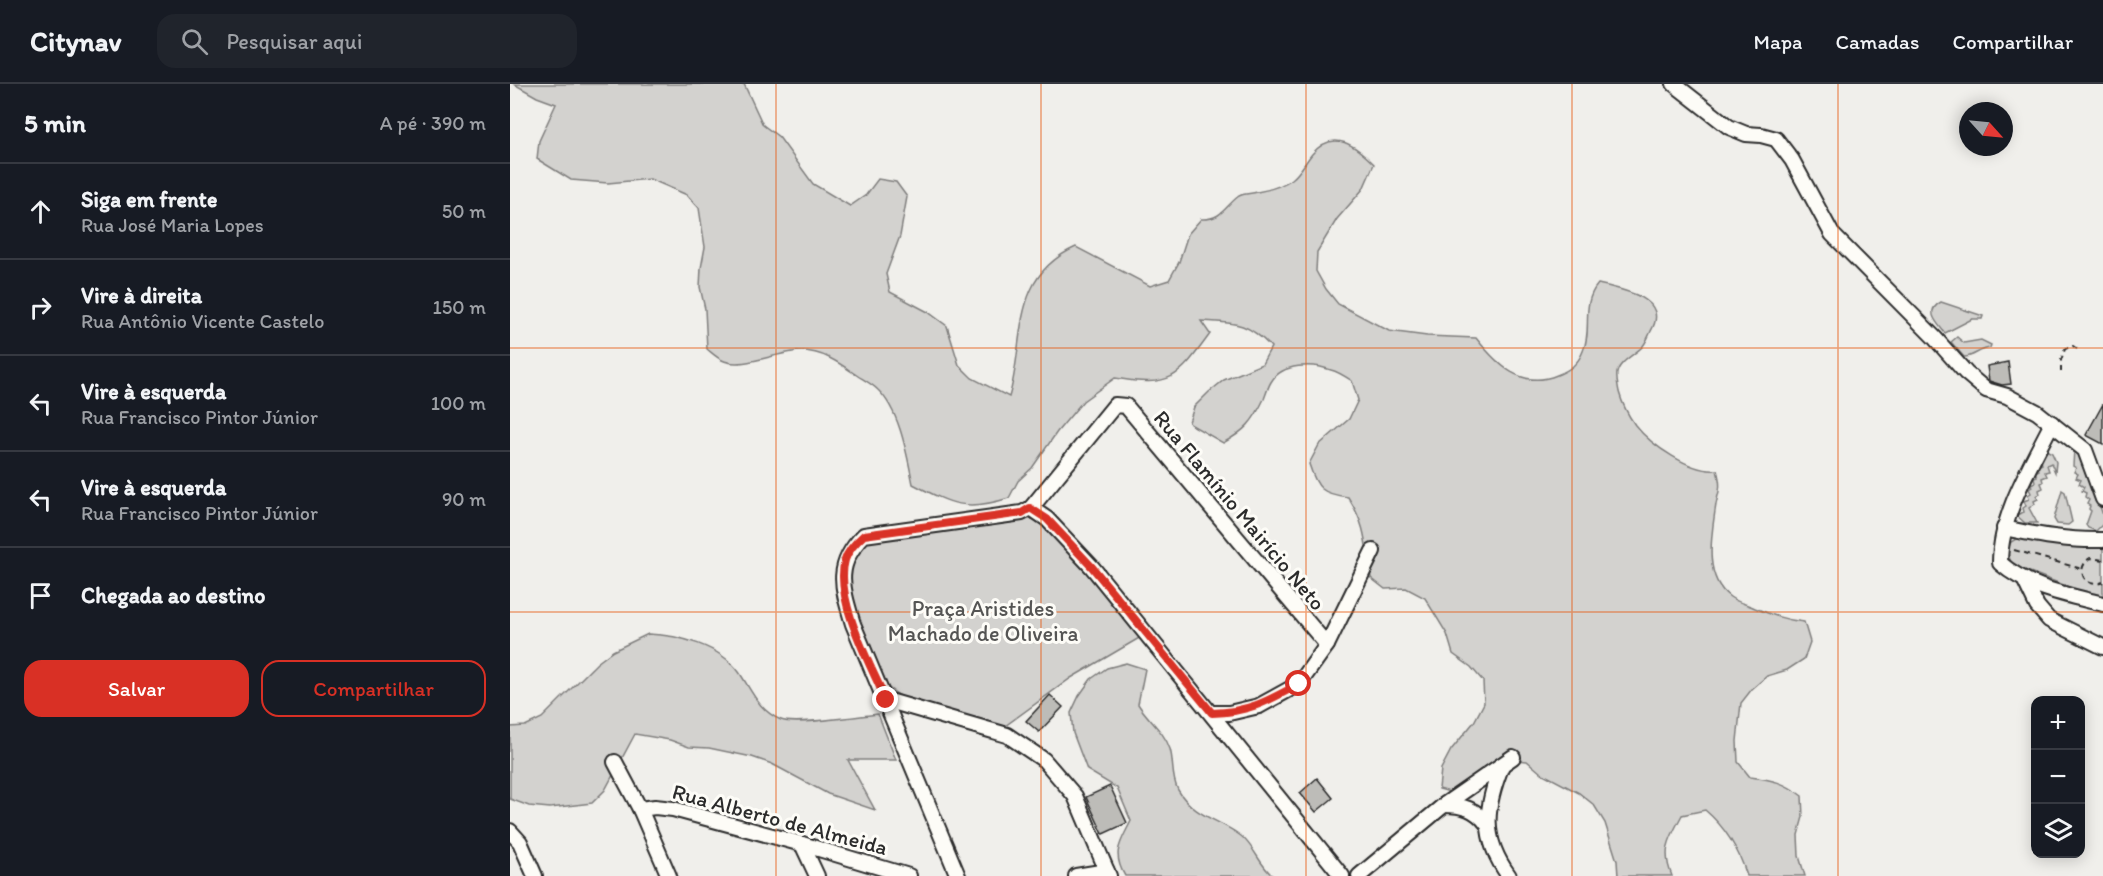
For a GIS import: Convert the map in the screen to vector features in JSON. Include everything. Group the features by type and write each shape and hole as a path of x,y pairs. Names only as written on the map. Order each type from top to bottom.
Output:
{"street":[{"path":"1674,84 1729,127 1746,134 1776,139 1792,160 1832,234 1934,337 1966,373 1986,390 2007,396 2037,412 2085,450 2103,499"},
{"name":"Rua Flamínio Mairício Neto","path":"1030,508 1115,405 1126,406 1327,645"},
{"path":"2052,423 2026,475 2004,528 2000,546 2000,563 2009,571 2039,586 2103,604"},
{"path":"958,876 853,624 847,603 843,570 848,552 864,535 1022,513 1030,508 1047,519 1092,567 1342,876"},
{"path":"2004,528 2045,536 2103,540"},
{"path":"1212,713 1229,713 1259,706 1299,684 1327,645 1373,551"},
{"path":"2024,579 2037,606 2049,620 2103,647"},
{"path":"2039,586 2054,614 2103,638"},
{"path":"886,700 1007,735 1044,760 1075,796 1108,874 1076,876"},
{"path":"1359,876 1444,805 1507,761 1488,806 1487,824 1494,850 1509,876"},
{"path":"615,762 640,809 669,876"},
{"path":"1444,805 1466,807 1487,824"},
{"name":"Rua Alberto de Almeida","path":"640,809 655,807 673,809 909,876"},
{"path":"510,831 520,842 536,876"},
{"path":"802,844 817,876"}],"path":[{"path":"2061,372 2063,351 2070,346 2075,346 2077,349"},
{"path":"2000,546 2082,568"},
{"path":"2103,560 2090,558 2082,568 2083,577 2089,583 2103,582"}],"green space":[{"path":"514,84 744,84 763,125 779,137 813,184 850,206 866,195 878,179 896,182 907,197 900,236 886,274 890,292 928,312 947,326 959,365 972,378 1009,397 1024,312 1030,293 1040,275 1055,260 1076,247 1150,286 1169,280 1179,262 1188,234 1201,219 1219,215 1241,195 1271,189 1292,179 1312,154 1328,142 1344,142 1360,151 1374,164 1363,189 1337,219 1317,252 1316,271 1338,304 1389,331 1427,336 1476,338 1492,357 1511,372 1521,377 1544,379 1570,369 1581,356 1586,343 1589,300 1598,284 1641,297 1654,310 1655,320 1643,345 1618,369 1620,396 1626,409 1642,433 1661,449 1695,467 1717,470 1720,487 1712,533 1711,557 1716,579 1722,589 1739,602 1779,617 1804,622 1810,642 1804,659 1787,670 1767,676 1741,703 1737,741 1738,762 1750,777 1778,782 1802,796 1803,817 1798,835 1799,856 1805,876 1747,876 1730,840 1705,810 1682,815 1674,831 1667,851 1672,876 1618,876 1617,861 1605,823 1594,805 1579,793 1541,773 1527,761 1507,759 1457,794 1439,789 1441,769 1451,750 1474,722 1484,703 1483,681 1471,667 1453,654 1447,634 1425,598 1406,588 1385,589 1371,578 1359,518 1348,497 1326,492 1315,479 1309,464 1319,445 1349,419 1358,400 1352,381 1345,376 1316,366 1298,366 1282,371 1271,382 1252,420 1243,430 1223,443 1190,424 1194,407 1224,380 1262,364 1271,347 1255,332 1239,325 1201,321 1210,334 1181,370 1162,380 1149,382 1115,378 1083,401 1057,432 1032,468 1018,481 1009,498 981,505 948,501 913,484 902,434 886,399 872,385 841,364 809,351 782,354 750,362 730,362 720,359 707,349 705,309 700,287 705,247 699,208 687,195 650,179 608,183 571,180 537,159 539,141 556,104 537,97"},
{"path":"1941,302 1983,316 1982,319 1972,319 1945,333 1933,313 1933,309"},
{"path":"1957,337 1964,343 1981,340 1991,345 1990,348 1964,357 1951,342"},
{"path":"2074,449 2081,454 2103,515 2103,524 2096,531 2086,525 2091,511 2087,504 2089,500 2085,497 2086,493 2082,491 2084,487 2079,484 2081,480 2076,478 2078,474 2074,472 2076,468 2073,466"},
{"path":"2046,450 2052,453 2056,462 2055,472 2051,463 2047,465 2049,471 2045,472 2047,476 2042,478 2043,488 2036,496 2038,499 2034,501 2035,504 2029,508 2037,523 2025,523 2016,515 2024,512 2023,508 2026,506 2024,501 2029,499 2028,495 2031,493 2029,489 2035,482 2034,477 2037,476 2035,472 2042,464 2040,457"},
{"path":"2062,490 2065,492 2072,522 2068,525 2057,524 2054,519"},
{"name":"Praça Aristides Machado de Oliveira","path":"1024,518 1037,520 1088,570 1141,637 1071,678 1005,726 922,706 893,692 884,683 865,640 854,606 850,574 852,561 857,552 869,539"},
{"path":"2019,537 2103,546 2103,597 2074,589 2012,565 2007,551 2011,542"},
{"path":"648,634 685,640 721,655 739,672 761,705 781,720 799,722 878,714 896,760 848,760 875,810 828,794 772,764 752,757 709,748 689,747 670,740 635,734 605,790 592,803 550,808 529,806 510,799 510,727 525,726 542,718 597,663 613,651"},
{"path":"1126,663 1145,669 1138,704 1160,731 1170,749 1174,780 1184,799 1199,812 1241,836 1273,876 1125,876 1118,854 1121,841 1131,821 1117,788 1087,770 1073,733 1071,713 1091,679 1107,668"}],"building":[{"path":"2008,362 2011,384 2002,385 1989,381 1987,366"},
{"path":"2103,404 2103,444 2086,435"},
{"path":"1050,695 1063,707 1039,732 1026,721"},
{"path":"1317,778 1333,798 1316,812 1300,793"},
{"path":"1110,786 1127,823 1103,834 1086,797"}],"route":[{"path":"886,700 853,624 847,603 843,570 848,552 864,535 1022,513 1030,508 1047,519 1092,567 1212,713 1229,713 1259,706 1299,684"}]}
